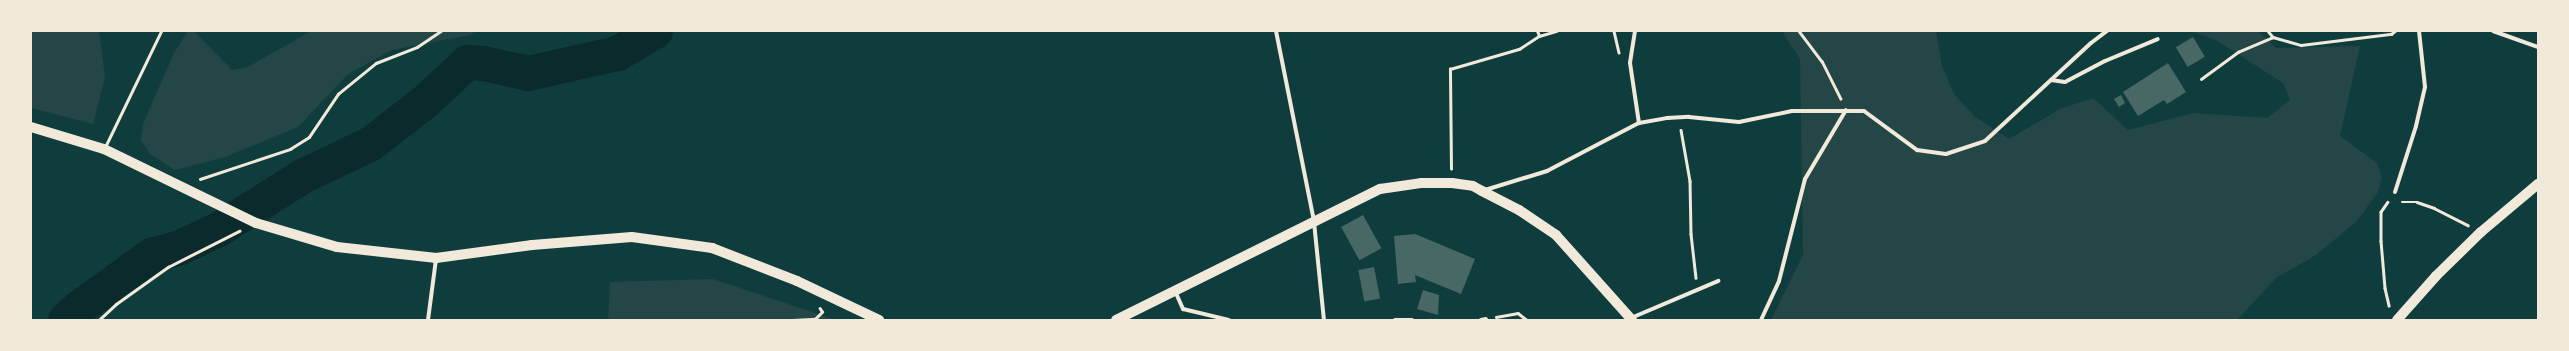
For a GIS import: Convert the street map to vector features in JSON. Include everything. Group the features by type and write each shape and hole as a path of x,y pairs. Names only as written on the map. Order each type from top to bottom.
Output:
{"main road":[{"path":"31,127 104,149 253,221 337,247 436,258 532,245 632,237 712,248 797,281 879,320"},
{"path":"1116,320 1380,189 1421,183 1452,183 1473,186 1519,210 1556,235 1631,319"},
{"path":"2394,317 2481,232 2538,184"}],"street":[{"path":"1276,31 1314,222 1324,320"},
{"path":"1636,31 1630,63 1639,124"},
{"path":"1482,191 1547,172 1639,124 1679,117 1739,122 1792,111 1864,111 1917,150 1946,154 1985,141 2107,31"},
{"path":"2395,192 2416,126 2425,87 2419,31"},
{"path":"2493,31 2538,47"},
{"path":"2051,80 2065,82 2105,61 2158,39"},
{"path":"1762,320 1779,281 1805,179 1846,110"},
{"path":"428,320 436,258"},
{"path":"1631,319 1718,281"},
{"path":"1175,290 1183,309 1229,320"},
{"path":"1395,320 1412,320"},
{"path":"1481,320 1486,320"}],"lane":[{"path":"104,149 161,31"}],"path":[{"path":"180,186 290,149 309,137 338,94 376,62 417,48 441,31"},
{"path":"1537,31 1539,36"},
{"path":"1452,183 1450,69 1519,49 1539,36 1556,31"},
{"path":"1799,31 1822,60 1846,110"},
{"path":"2268,31 2272,37"},
{"path":"2201,79 2238,52 2272,37 2301,45 2391,34 2395,31"},
{"path":"1679,117 1690,181 1691,234 1698,290"},
{"path":"2394,317 2385,288 2381,241 2381,212 2395,192"},
{"path":"2387,202 2417,202 2434,208 2481,232"},
{"path":"99,320 116,304 168,266 253,221"},
{"path":"1486,320 1518,313 1527,320"},
{"path":"766,320 780,320"}],"shaded area":[{"path":"31,31 99,31 105,77 93,124 31,108"},
{"path":"188,31 194,31 232,70 248,67 311,31 476,31 470,35 392,50 348,74 298,127 225,157 175,170 150,154 141,140 143,124 174,53"},
{"path":"1782,31 1936,31 1942,66 1954,94 1974,116 2009,139 2060,109 2093,98 2128,130 2193,113 2267,118 2290,100 2283,83 2216,40 2191,31 2258,31 2276,48 2360,46 2340,136 2377,163 2382,178 2378,192 2357,221 2316,255 2276,278 2237,320 1771,320 1803,255 1800,59"},
{"path":"713,279 836,320 608,320 610,282"}],"building":[{"path":"2193,37 2205,57 2188,67 2176,47"},
{"path":"2168,63 2186,92 2167,104 2164,100 2138,116 2123,92"},
{"path":"2121,95 2125,103 2119,107 2114,99"},
{"path":"1363,215 1381,248 1360,260 1341,227"},
{"path":"1415,234 1475,259 1461,294 1415,275 1416,282 1398,284 1394,236"},
{"path":"1374,267 1380,298 1364,301 1358,270"},
{"path":"1423,290 1439,295 1438,315 1417,309"}],"waterway":[{"path":"65,320 78,308 151,255 180,247 220,228 302,176 371,143 425,101 467,62 483,63 528,73 617,53 655,31"}]}
